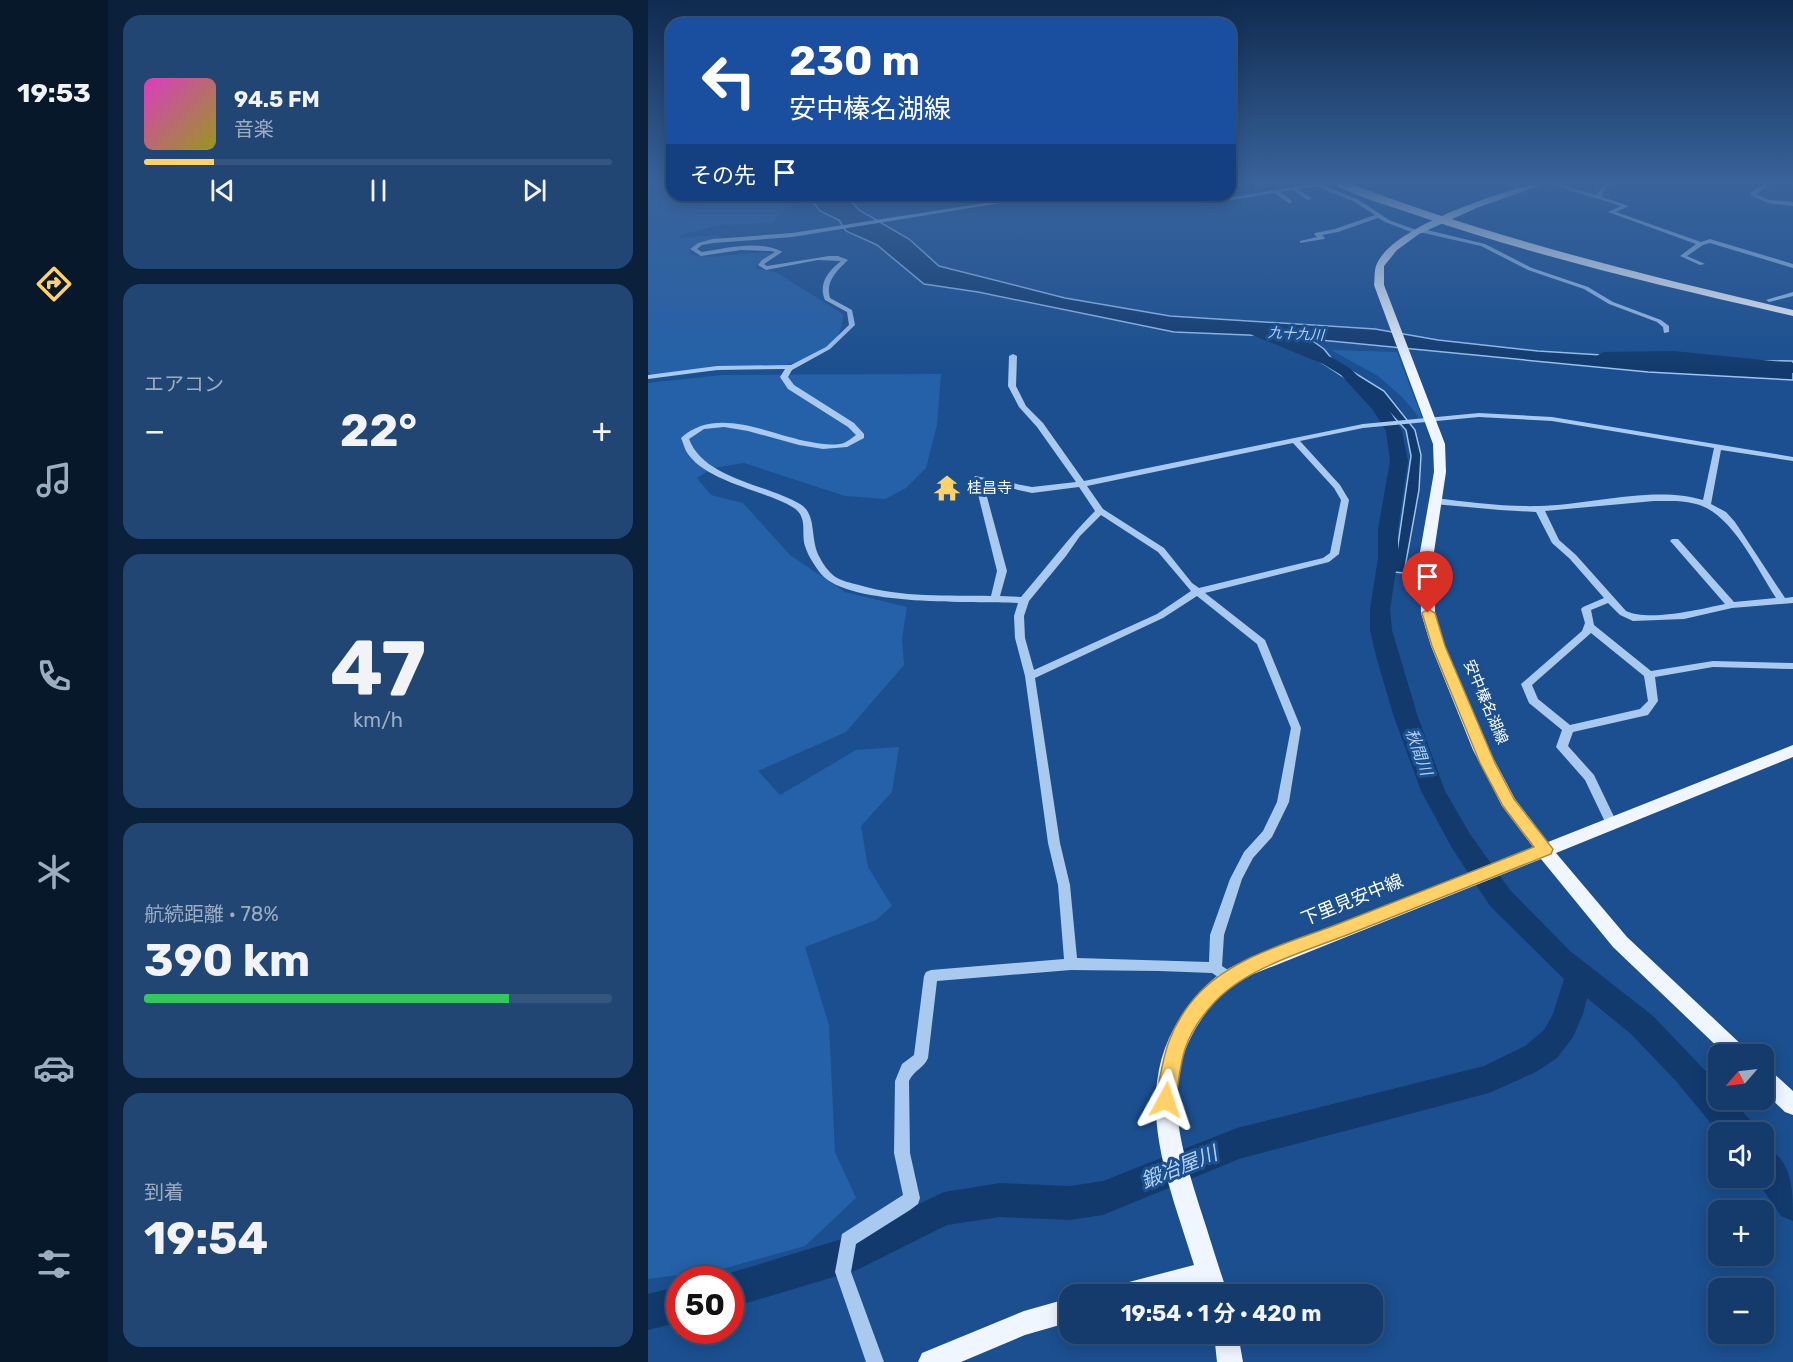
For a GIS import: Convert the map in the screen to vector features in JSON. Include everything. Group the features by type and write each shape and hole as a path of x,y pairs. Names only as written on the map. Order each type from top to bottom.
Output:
{"highway":[{"path":"1523,245 1575,260 1793,313"}],"main road":[{"name":"安中榛名湖線","path":"1402,245 1386,258 1378,270 1377,279 1431,419 1441,455 1426,582 1428,613 1438,646 1494,776 1508,802 1571,885 1620,942 1727,1044"},
{"name":"下里見安中線","path":"1213,1284 1176,1165 1166,1114 1172,1054 1189,1020 1222,973 1256,964 1793,751"},
{"path":"1774,1087 1793,1105"},
{"path":"931,1362 1024,1323 1059,1313"},
{"path":"1227,1344 1230,1362"}],"street":[{"path":"701,245 693,249 696,253 758,248 777,250 779,252 776,255 760,265 765,268 829,258 841,257 845,260 831,272 825,292 827,299 850,311 852,326 828,348 793,367 786,373 786,382 858,430 861,436 856,442 845,446 820,447 740,427 711,427 696,430 686,438 686,446 691,452 727,478 775,495 800,508 807,517 809,544 831,579 868,592 929,597 1024,600"},
{"path":"1481,245 1530,269 1586,288 1611,303 1659,321 1666,326 1666,332"},
{"path":"1700,245 1683,256 1702,264"},
{"path":"1722,245 1793,266"},
{"path":"1769,300 1793,294"},
{"path":"875,1362 876,1358 843,1272 848,1240 858,1232 899,1210 912,1198 902,1153 902,1081 907,1069 921,1058 930,976 1071,964 1159,965 1222,973 1217,935 1236,879 1248,855 1268,834 1283,802 1296,728 1261,642 1196,592 1161,550 1100,511 1040,425 1023,407 1012,386 1013,356"},
{"path":"648,377 717,368 793,367"},
{"path":"995,598 1002,571 978,478 1032,490 1083,484 1363,426 1479,415 1527,416 1793,459"},
{"path":"1030,676 1160,616 1196,592 1326,560 1334,554 1345,500 1337,487 1294,439"},
{"path":"1707,504 1718,446"},
{"path":"1434,501 1539,510 1656,498 1707,504 1717,508 1739,534 1782,600"},
{"path":"1539,510 1555,541 1573,557 1623,614 1643,620 1684,616 1732,605 1793,600"},
{"path":"1071,964 1064,885 1054,843 1030,676 1020,638 1019,616 1024,600 1064,554 1077,534 1100,511"},
{"path":"1675,541 1732,605"},
{"path":"1568,729 1533,701 1526,684 1587,632 1589,626 1586,609 1610,599"},
{"path":"1568,729 1644,712 1653,701 1649,675 1589,626"},
{"path":"1649,675 1713,664 1793,666"},
{"path":"1568,729 1562,747 1590,778 1611,823"}],"shaded area":[{"path":"648,245 695,245 690,247 690,254 710,257 753,253 774,254 775,257 755,266 757,269 776,272 843,314 842,325 832,343 814,356 793,364 652,375 648,372"},
{"path":"1331,350 1397,352 1422,418 1417,419 1418,416 1403,398 1378,376"},
{"path":"941,374 937,425 926,468 906,488 885,499 845,496 744,463 713,468 697,478 711,495 743,503 790,555 845,592 907,607 902,639 904,665 846,732 758,771 780,795 856,750 899,747 892,792 861,826 868,867 892,906 876,920 805,947 829,1025 835,1152 856,1198 805,1246 733,1266 666,1266 666,1277 648,1279 648,383 721,375"}],"water":[{"path":"877,245 915,245 939,266 1065,298 1170,316 1375,329 1438,340 1538,351 1681,360 1793,361 1793,380 1648,372 1310,339 1324,349 1332,359 1384,391 1415,430 1421,455 1419,490 1404,573 1394,572 1411,456 1406,430 1377,399 1324,364 1273,336 1174,332 978,292 924,284"}],"waterway":[{"name":"秋間川","path":"1257,332 1328,361 1346,372 1380,408 1394,431 1399,461 1388,529 1388,558 1380,609 1381,630 1405,714 1433,791 1461,841 1500,898 1560,959 1642,1025 1686,1070 1730,1122"},
{"name":"九十九川","path":"1603,357 1674,356 1793,368"},
{"name":"鍛冶屋川","path":"744,1286 857,1252 944,1209 1000,1200 1070,1203 1103,1198 1237,1144 1489,1079 1536,1056 1555,1039 1563,1028 1573,991 1581,976"},
{"name":"秋間川","path":"1774,1176 1793,1204"},
{"name":"鍛冶屋川","path":"648,1312 666,1308"}],"place":[{"name":"桂昌寺","path":"947,488"}],"route":[{"path":"1166,1100 1172,1054 1181,1035 1206,998 1229,978 1256,964 1545,849 1508,802 1481,750 1438,646 1428,613"}]}
